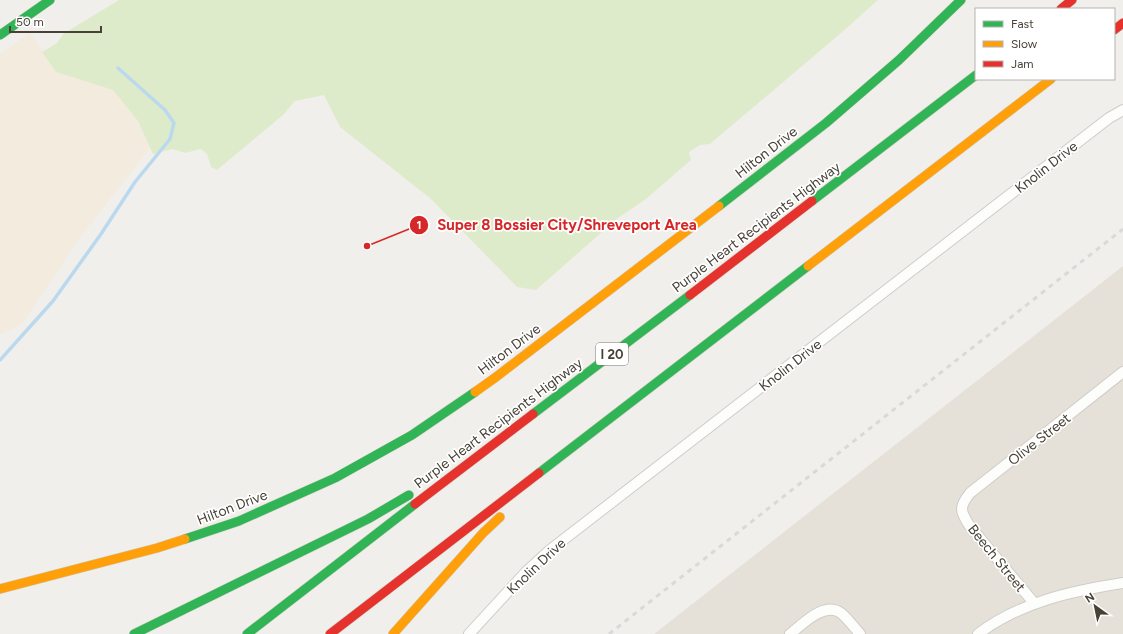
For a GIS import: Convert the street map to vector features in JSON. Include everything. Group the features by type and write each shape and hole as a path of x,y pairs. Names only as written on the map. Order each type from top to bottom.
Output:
{"main road":[{"path":"0,35 50,0"},
{"name":"Hilton Drive","path":"0,589 164,546 239,521 335,478 412,435 496,377 826,123 899,60 961,0"},
{"path":"1061,8 1072,0"},
{"name":"Purple Heart Recipients Highway","path":"247,634 340,561 975,76"},
{"path":"330,634 1050,80"},
{"path":"393,634 478,538 508,509 614,415"},
{"path":"134,634 368,519 447,473 499,440"}],"street":[{"name":"Knolin Drive","path":"469,634 526,572 550,550 1109,118 1123,110"},
{"name":"Olive Street","path":"962,511 962,504 970,493 1123,372"},
{"name":"Beech Street","path":"962,511 969,525 1034,603"},
{"path":"978,634 1005,617 1034,603 1068,593 1123,583"},
{"path":"790,634 814,615 828,609 840,612 860,634"}],"shaded area":[{"path":"30,33 56,72 113,90 138,121 150,148 81,236 23,322 10,331 0,334 0,54"},
{"path":"1123,266 1123,634 654,634"}],"green space":[{"path":"119,0 878,0 710,144 700,145 689,152 691,160 646,199 618,218 536,290 517,287 431,199 340,127 324,95 295,101 283,115 217,170 211,167 207,154 201,149 185,153 173,149 153,154 138,121 113,90 56,72 42,52 57,43 63,34"}],"waterway":[{"path":"0,360 53,301 101,234 135,182 170,139 174,123 165,110 118,68"}],"railway":[{"path":"609,634 1123,229"}],"traffic: fast":[{"path":"0,35 50,0"},
{"path":"719,206 826,123 899,60 961,0"},
{"path":"812,201 975,76"},
{"path":"539,473 808,266"},
{"path":"533,414 690,295"},
{"path":"185,539 239,521 335,478 412,435 475,392"},
{"path":"134,634 368,519 409,495"},
{"path":"247,634 415,504"}],"traffic: slow":[{"path":"808,266 1050,80"},
{"path":"475,392 719,206"},
{"path":"393,634 483,533 500,517"},
{"path":"0,589 157,548 185,539"}],"traffic: jam":[{"path":"1062,8 1072,0"},
{"path":"1115,29 1123,23"},
{"path":"690,295 812,201"},
{"path":"415,504 533,414"},
{"path":"330,634 539,473"}],"place":[{"name":"Super 8 Bossier City/Shreveport Area","path":"367,246"}]}
